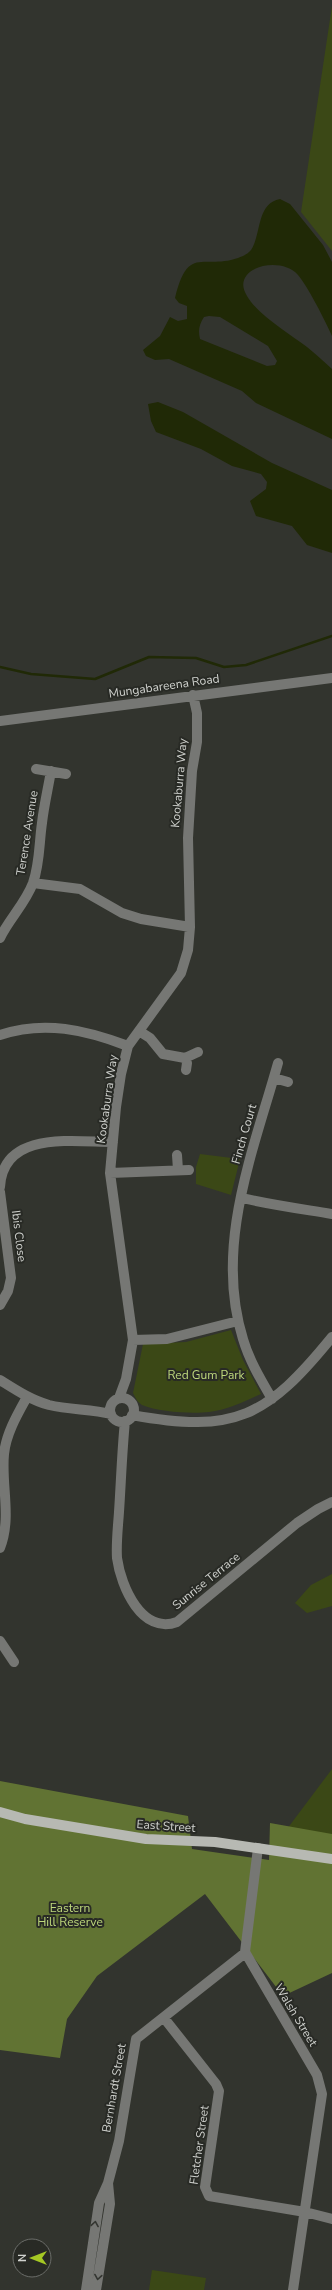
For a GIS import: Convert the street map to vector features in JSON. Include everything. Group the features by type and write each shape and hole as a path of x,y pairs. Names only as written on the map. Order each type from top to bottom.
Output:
{"main road":[{"name":"East Street","path":"0,1812 25,1819 146,1839 215,1842 332,1859"}],"street":[{"name":"Mungabareena Road","path":"0,721 332,678"},
{"name":"Kookaburra Way","path":"122,1410 133,1340 110,1173 113,1142 121,1074 128,1046 181,973 188,950 190,927 188,838 192,771 197,742 197,713 193,695"},
{"path":"36,769 66,774"},
{"name":"Terence Avenue","path":"0,938 3,924 23,903 33,884 40,855 41,825 51,771"},
{"path":"33,884 80,889 122,913 141,919 190,927"},
{"path":"0,1035 36,1027 54,1028 84,1031 128,1046"},
{"path":"139,1031 150,1038 163,1054 185,1058 198,1052"},
{"path":"185,1058 186,1070"},
{"name":"Finch Court","path":"272,1399 250,1358 238,1321 232,1290 232,1263 233,1237 278,1063"},
{"path":"274,1078 288,1082"},
{"path":"0,1181 11,1159 30,1145 48,1142 113,1142"},
{"path":"177,1156 178,1170"},
{"path":"110,1173 189,1170"},
{"name":"Ibis Close","path":"0,1192 11,1278 8,1292 0,1305"},
{"path":"242,1198 277,1207 301,1208 332,1214"},
{"path":"133,1340 167,1339 238,1321"},
{"path":"0,1380 27,1397 51,1406 93,1410 122,1410 153,1419 194,1424 216,1422 250,1412 272,1399 292,1384 332,1337"},
{"path":"0,1548 6,1516 4,1453 14,1420 27,1397"},
{"name":"Sunrise Terrace","path":"122,1410 123,1440 117,1560 127,1590 139,1612 149,1621 168,1625 177,1622 297,1523 318,1509 332,1502"},
{"path":"0,1641 14,1662"},
{"path":"246,1953 258,1848"},
{"name":"Bernhardt Street","path":"86,2290 99,2203 108,2183 119,2141 134,2043 139,2036 246,1953"},
{"name":"Walsh Street","path":"246,1953 317,2075 327,2095 292,2290"},
{"name":"Fletcher Street","path":"164,2018 216,2084 219,2091 205,2187 207,2194 209,2196 305,2212"},
{"name":"Bernhardt Street","path":"96,2290 110,2204 108,2183"},
{"path":"305,2212 332,2219"},
{"path":"93,2239 104,2240"}],"green space":[{"path":"332,6 332,251 301,212"},
{"path":"200,1154 240,1159 231,1195 196,1184 196,1167"},
{"name":"Red Gum Park","path":"231,1330 243,1360 261,1394 229,1407 202,1413 185,1413 157,1409 142,1405 138,1401 133,1393 143,1344 186,1342"},
{"path":"332,1574 332,1606 307,1613 295,1603 311,1585"},
{"path":"332,1769 332,1835 287,1829"},
{"name":"Eastern Hill Reserve","path":"0,1781 188,1816 192,1849 269,1860 270,1823 332,1834 332,1973 283,1996 205,1894 97,1976 67,2019 60,2058 0,2050"},
{"path":"152,2270 206,2278 204,2290 149,2290"}],"shaded area":[{"path":"280,199 290,204 323,245 332,262 332,336 306,287 298,275 290,269 270,265 259,267 251,271 245,278 243,286 247,296 258,310 332,369 332,439 256,403 242,391 169,359 155,360 146,356 143,350 160,336 170,317 178,321 187,319 187,306 179,303 175,298 180,281 185,271 191,265 198,262 226,261 244,256 248,253 251,250 257,236 263,213 272,202","holes":["204,317 220,317 268,346 277,361 275,365 267,366 200,339 199,328"]},
{"path":"158,402 183,412 272,463 332,490 332,553 307,545 292,526 256,516 250,501 266,489 267,482 261,474 232,466 201,449 156,432 151,421 148,404"}],"waterway":[{"path":"0,667 31,674 95,679 149,657 196,658 224,667 246,665 332,636"}]}
